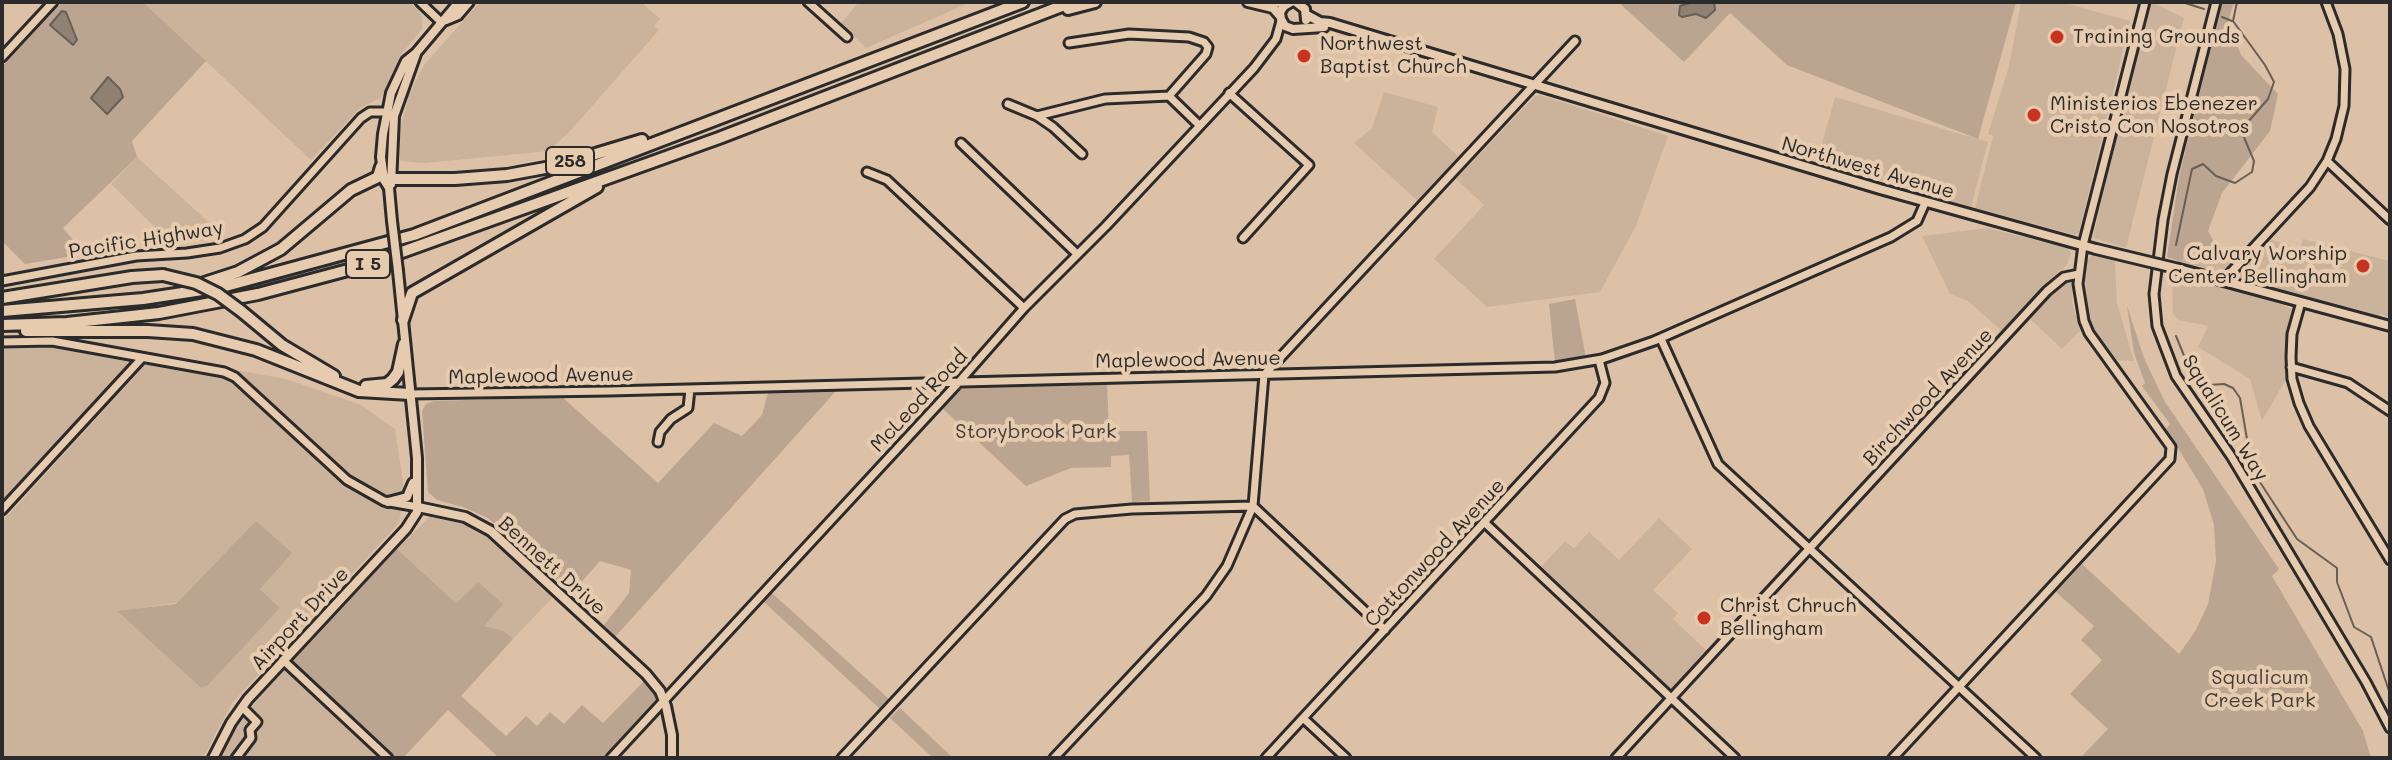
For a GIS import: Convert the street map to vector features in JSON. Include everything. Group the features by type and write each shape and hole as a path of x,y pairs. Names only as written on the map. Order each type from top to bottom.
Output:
{"highway":[{"path":"902,46 1004,2"},
{"name":"I 5","path":"2,311 143,299 222,287 414,235 1023,2"},
{"name":"I 5","path":"2,328 159,313 258,294 363,266 719,138 1072,2"},
{"path":"997,31 1095,2"},
{"name":"258","path":"391,184 532,171 724,114"},
{"path":"400,289 412,293 594,188 719,138"},
{"path":"143,299 220,279 263,260 291,241 351,190 378,177 381,167"},
{"path":"2,298 132,277 163,275 196,283 218,294 309,363 344,380 410,394"},
{"path":"403,320 412,293"},
{"path":"2,328 193,334 256,350 359,391 410,394"},
{"path":"366,386 387,384 393,379 398,372 404,344"}],"main road":[{"path":"391,184 381,167 386,112 394,85 406,61 459,2"},
{"path":"441,22 458,15 469,2"},
{"path":"1248,2 1273,8 1281,19 1297,28 1307,9 1291,2 1273,2"},
{"path":"1281,19 1281,9 1291,2"},
{"name":"Northwest Avenue","path":"1307,9 1315,20 1925,203 2390,326"},
{"name":"Northwest Avenue","path":"1297,28 1341,27"},
{"path":"416,53 394,116 391,184 392,221 417,458 418,507"},
{"path":"388,502 403,499 411,492 417,458"},
{"name":"Bennett Drive","path":"418,507 465,517 491,531 646,674 660,691 664,703 672,735 672,758"},
{"name":"Airport Drive","path":"213,758 242,707 406,529 418,507"},
{"path":"406,529 426,513 438,510"}],"street":[{"path":"2,57 53,2"},
{"path":"420,2 441,22"},
{"path":"808,2 847,37"},
{"path":"1893,758 2170,459 2172,453 2171,447 2089,333 2079,293 2083,245 2145,2"},
{"name":"Squalicum Way","path":"2216,2 2163,220 2154,294 2157,326 2176,376 2231,456 2366,682 2390,728"},
{"path":"2223,281 2296,204 2327,161 2339,129 2345,93 2341,45 2326,2"},
{"name":"McLeod Road","path":"1254,68 1276,39 1281,19"},
{"name":"McLeod Road","path":"611,758 1024,308 1106,226 1284,35 1297,28"},
{"path":"1037,116 1105,99 1169,96 1206,54 1208,47 1204,42 1177,36 1129,34 1069,43"},
{"path":"1054,758 1206,596 1227,566 1253,506 1264,375 1575,41"},
{"path":"1229,93 1309,165 1243,238"},
{"path":"1169,96 1199,125"},
{"path":"1008,104 1037,116 1082,154"},
{"name":"Pacific Highway","path":"2,281 136,256 220,248 245,239 263,227 361,118 370,112 386,112"},
{"path":"961,143 1076,253"},
{"path":"2327,161 2390,220"},
{"path":"867,172 887,180 1024,308"},
{"name":"Maplewood Avenue","path":"410,394 1537,369 1599,360 1661,339 1904,230 1917,221 1925,203"},
{"name":"Birchwood Avenue","path":"1616,758 2044,294 2064,277 2079,274"},
{"path":"2301,302 2292,334 2291,367 2299,403 2309,426 2390,560"},
{"path":"1661,339 1718,464 2036,758"},
{"path":"2,342 52,341 142,358"},
{"path":"2,510 142,358"},
{"name":"Bennett Drive","path":"142,358 216,370 235,377 347,480 388,502 418,507"},
{"name":"Cottonwood Avenue","path":"1266,758 1599,398 1605,383 1599,360"},
{"path":"2291,367 2348,383 2390,411"},
{"path":"658,442 660,432 671,419 688,408 690,389"},
{"path":"842,758 1065,519 1082,512 1253,506 1385,630"},
{"path":"1484,522 1735,758"},
{"path":"283,660 388,758"},
{"path":"236,758 251,738 250,730 257,722 242,707"},
{"path":"1303,718 1346,758"}],"shaded area":[{"path":"143,2 409,2 419,11 422,29 400,56 382,97 360,108 311,160"},
{"path":"480,2 641,2 660,19 654,26 659,30 549,151 425,163 400,161 400,130 409,95 424,65"},
{"path":"859,2 971,2 866,48 841,23"},
{"path":"1693,2 1714,2 1715,10 1706,18 1696,14 1679,15 1680,6"},
{"path":"2021,2 2061,2 2130,21 2079,233 2076,235 1975,208 1993,136 1988,134 2009,66"},
{"path":"2152,2 2184,18 2126,248 2093,238 2145,15"},
{"path":"62,11 66,12 77,40 73,45 50,25"},
{"path":"108,77 123,97 107,114 91,98"},
{"path":"1384,92 1438,107 1432,132 1461,159 1420,203 1354,143 1372,128"},
{"path":"1535,96 1668,136 1636,226 1600,292 1487,307 1434,259 1484,205 1456,179"},
{"path":"1835,97 1988,142 1971,207 1817,161"},
{"path":"137,157 225,237 173,245 111,184"},
{"path":"1987,228 2068,248 2071,253 2067,265 2003,332 1968,301 1950,294 1922,236"},
{"path":"2270,239 2300,249 2303,239 2390,261 2390,317 2380,314 2379,318 2288,294 2285,306 2293,310 2285,351 2286,379 2262,421 2250,379 2198,347 2208,326 2179,320 2173,314 2172,285 2176,262 2198,245 2209,250 2213,247 2241,270"},
{"path":"2093,255 2115,261 2117,303 2134,361 2110,360 2087,322 2085,280 2087,260"},
{"path":"2073,279 2072,301 2080,331 2062,349 2029,318 2059,284"},
{"path":"61,346 126,360 128,366 2,504 2,347"},
{"path":"146,364 241,371 286,379 361,405 395,429 404,487 399,523 232,703 203,758 2,758 2,522","holes":["260,589 280,608 201,688 118,612"]},
{"path":"437,515 478,528 491,536 555,595 513,639 504,631 484,626 478,582 456,603 397,549 430,516"},
{"path":"1659,518 1692,549 1653,590 1678,613 1673,619 1707,651 1669,691 1539,569 1565,541 1574,548 1589,532 1619,560"},
{"path":"284,669 379,758 219,758 236,725"}],"green space":[{"path":"62,2 143,2 206,61 132,141 137,157 63,228 85,254 25,264 2,241 2,67"},
{"path":"1618,2 2016,2 1978,139 1787,65 1730,13 1684,62"},
{"path":"2222,2 2234,2 2228,22 2241,55 2278,94 2270,131 2222,193 2208,231 2215,244 2209,250 2198,245 2184,254 2182,262 2167,257 2179,177"},
{"path":"1575,299 1586,358 1555,363 1549,304"},
{"name":"Squalicum Creek Park","path":"2127,306 2144,358 2165,402 2279,569 2272,576 2363,731 2371,758 2080,758 2108,729 2070,694 2102,660 2081,640 2094,626 2056,592 2082,564 2179,654 2196,630 2208,604 2216,561 2214,525 2203,489 2166,429 2170,424 2142,386 2145,383 2134,353"},
{"name":"Storybrook Park","path":"1107,384 1109,431 1147,431 1150,501 1132,502 1129,455 1111,456 1111,467 1071,468 1026,486 942,408 961,389"},
{"path":"836,391 615,637 604,625 629,593 631,570 600,561 572,593 488,518 437,500 428,492 422,411 426,404 434,401 562,397 658,483 714,423 742,436 762,415 768,393"},
{"path":"256,521 292,553 260,589 280,608 208,685 201,688 117,611 176,604"},
{"path":"397,549 456,603 478,582 503,604 484,626 504,631 513,639 461,696 506,736 526,716 537,726 550,712 564,724 582,705 603,723 645,680 656,697 656,703 603,758 499,758 448,710 403,758 397,758 292,662"},
{"path":"772,593 889,699 880,709 764,602"},
{"path":"900,708 953,758 933,758 890,718"}],"waterway":[{"path":"2182,2 2204,9"},
{"path":"2176,245 2192,169 2203,164 2216,176 2235,183 2252,172 2254,161 2243,135 2247,123 2268,99 2274,82 2233,21 2237,2"},
{"path":"2222,17 2232,21"},
{"path":"2176,336 2195,374 2209,385 2224,384 2233,388 2240,398 2247,439 2240,449 2241,453 2297,539 2337,568 2337,582 2354,627 2371,637 2390,694"}],"place":[{"name":"Training Grounds","path":"2057,37"},
{"name":"Northwest Baptist Church","path":"1304,56"},
{"name":"Ministerios Ebenezer Cristo Con Nosotros","path":"2034,115"},
{"name":"Calvary Worship Center Bellingham","path":"2363,266"},
{"name":"Christ Chruch Bellingham","path":"1704,618"}]}
